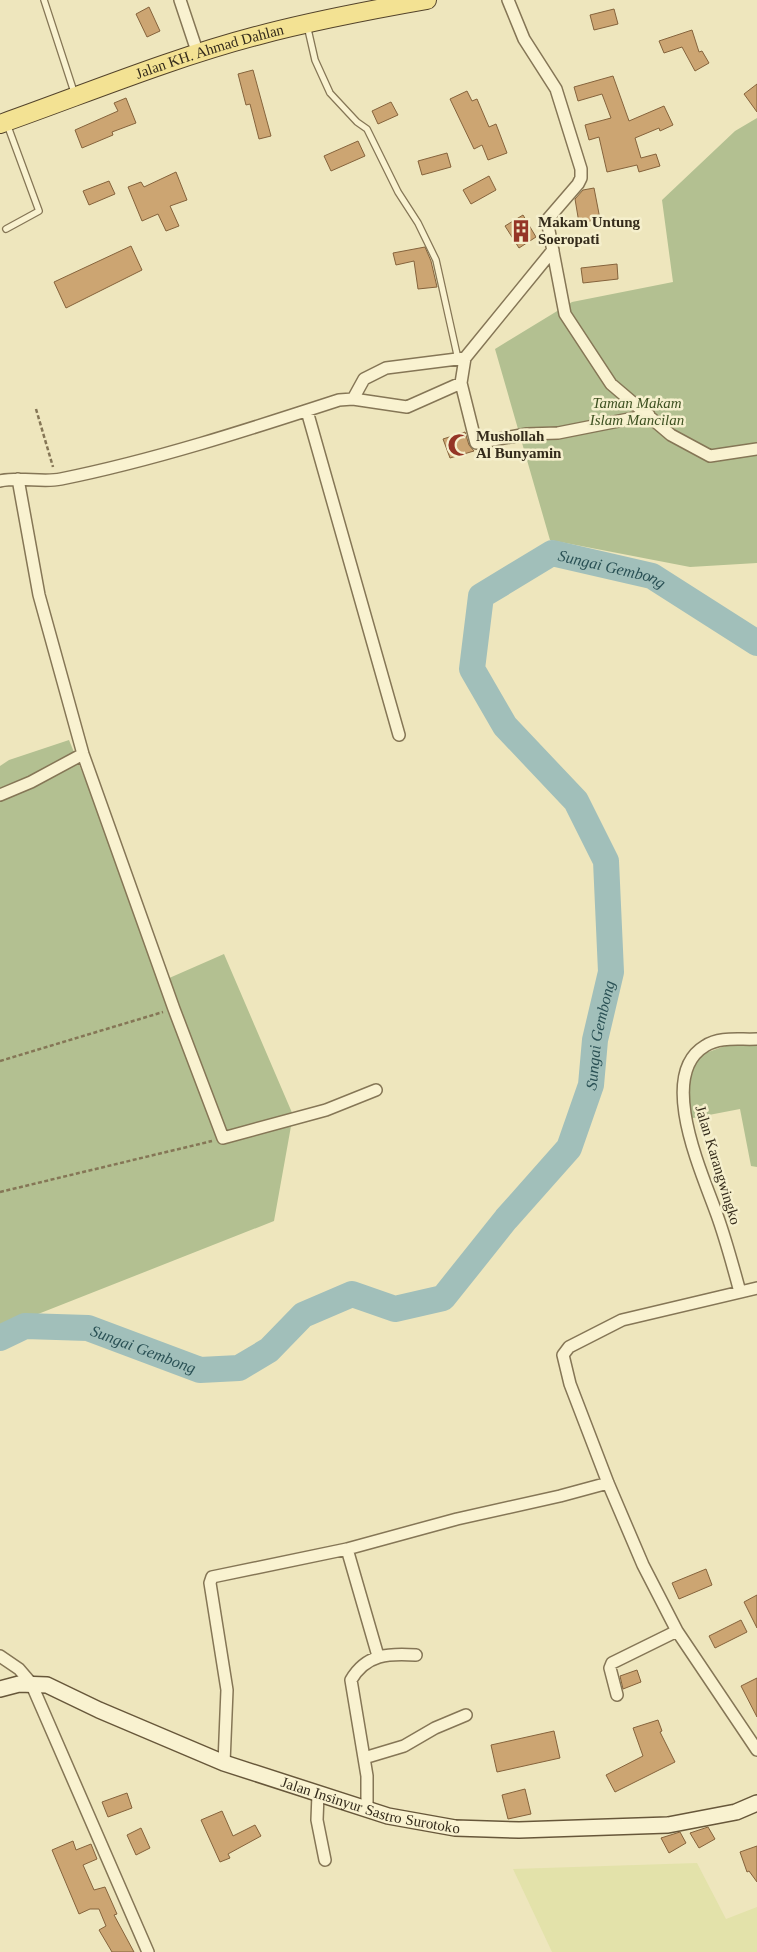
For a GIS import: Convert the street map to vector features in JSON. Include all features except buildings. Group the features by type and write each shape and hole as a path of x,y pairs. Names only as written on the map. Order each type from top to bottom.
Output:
{"main road":[{"name":"Jalan KH. Ahmad Dahlan","path":"3,123 198,54 372,5 427,0"}],"street":[{"path":"180,0 198,54"},
{"path":"508,0 524,39 556,89 580,169 581,178 578,184 547,220 564,314 611,384 671,435 710,456 757,450"},
{"path":"553,250 461,358 461,383 476,443 527,434 558,433 649,415"},
{"path":"353,398 364,379 386,368 461,358"},
{"path":"0,481 18,479 57,480 217,439 338,400 353,398 407,407 461,383"},
{"path":"306,411 399,735"},
{"path":"18,479 37,587 83,754 174,1009 223,1138 326,1110 376,1090"},
{"path":"0,794 31,782 83,754"},
{"name":"Jalan Karangwingko","path":"740,1292 684,1112 683,1086 689,1063 704,1046 723,1040 757,1040"},
{"path":"757,1288 622,1320 565,1351 563,1359 570,1384 643,1566 677,1631 757,1750"},
{"path":"224,1763 227,1690 210,1583 212,1578 347,1549 457,1519 560,1496 608,1482"},
{"path":"347,1549 378,1656"},
{"path":"617,1695 610,1668 612,1663 677,1631"},
{"path":"367,1808 367,1776 351,1680 357,1669 378,1656 390,1653 416,1655"},
{"path":"0,1656 19,1669 31,1683 148,1952"},
{"name":"Jalan Insinyur Sastro Surotoko","path":"0,1689 31,1683 56,1689 99,1710 224,1763 388,1816 455,1828 519,1830 668,1825 736,1812 757,1803"},
{"path":"364,1758 404,1746 435,1728 466,1715"},
{"path":"318,1794 318,1820 325,1860"}],"lane":[{"path":"44,0 76,97"},
{"path":"306,23 315,60 327,87 357,122 368,129 398,192 418,223 436,260 461,358"},
{"path":"3,123 39,211 6,229"}],"path":[{"path":"36,410 57,480"},
{"path":"0,1061 174,1009"},
{"path":"0,1192 223,1138"}],"green space":[{"name":"Taman Makam Islam Mancilan","path":"757,118 757,563 690,567 550,540 495,349 572,302 673,282 662,200 735,131"},
{"path":"69,740 167,979 224,954 293,1115 274,1221 0,1329 0,766 9,760"},
{"path":"725,1046 757,1046 757,1167 751,1166 740,1109 688,1119 686,1081 700,1055"},
{"path":"697,1863 726,1919 757,1907 757,1952 552,1952 513,1869"}],"waterway":[{"name":"Sungai Gembong","path":"0,1338 25,1326 88,1328 200,1370 239,1368 269,1350 303,1315 352,1294 395,1309 443,1298 506,1219 569,1148 591,1085 595,1040 611,972 606,861 576,801 505,726 472,669 481,596 552,553 652,576 757,643"}],"place":[{"name":"Makam Untung Soeropati","path":"521,231"},
{"name":"Mushollah Al Bunyamin","path":"459,445"}]}
